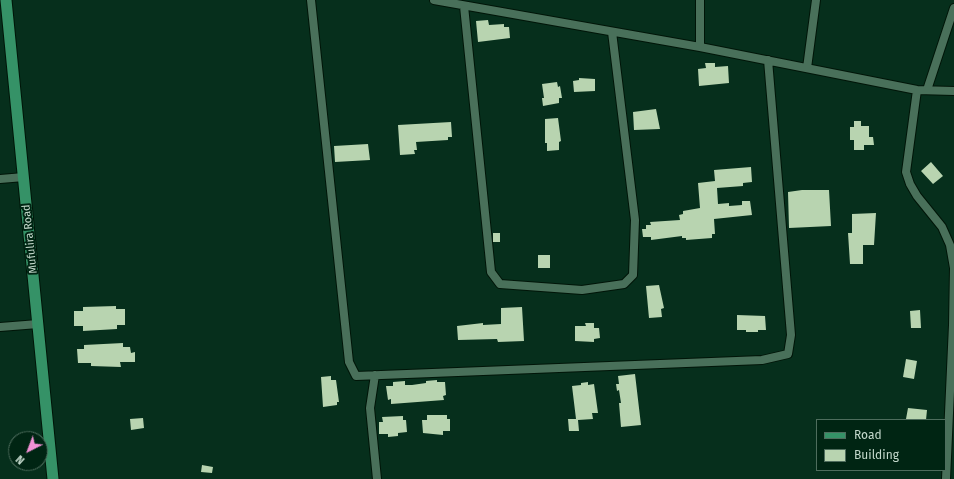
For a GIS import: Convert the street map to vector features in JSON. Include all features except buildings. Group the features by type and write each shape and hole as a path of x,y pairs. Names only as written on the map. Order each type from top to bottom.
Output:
{"main road":[{"name":"Mufulira Road","path":"6,0 4,20 24,177 53,479"}],"street":[{"path":"310,0 349,362 356,376 755,361 788,354 791,335 768,60"},
{"path":"434,0 465,4 700,47 917,90 954,91"},
{"path":"700,0 700,47"},
{"path":"807,68 816,0"},
{"path":"465,4 491,272 500,284 582,290 624,284 633,275 635,220 612,32"},
{"path":"927,90 954,8"},
{"path":"917,90 906,172 910,184 917,196 942,227 950,245 954,268 946,479"},
{"path":"0,179 24,177"},
{"path":"0,327 38,324"},
{"path":"375,375 370,408 377,479"}]}
